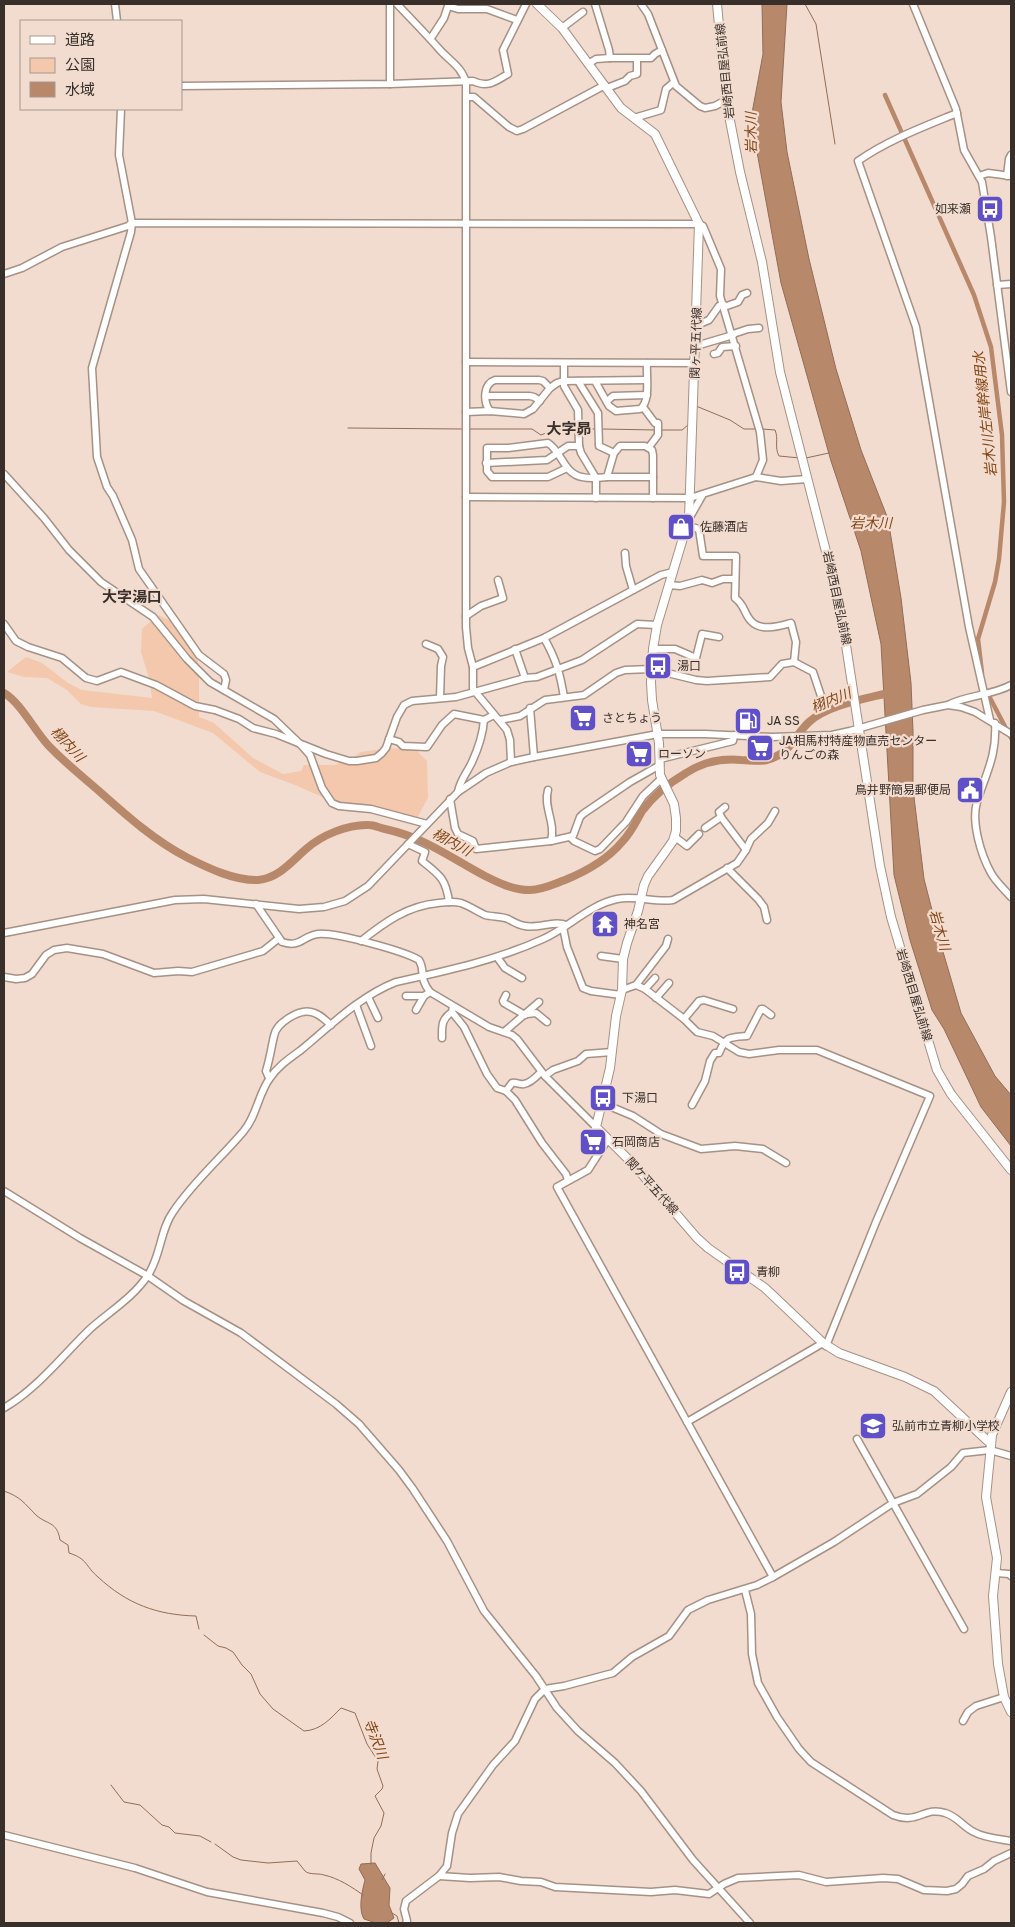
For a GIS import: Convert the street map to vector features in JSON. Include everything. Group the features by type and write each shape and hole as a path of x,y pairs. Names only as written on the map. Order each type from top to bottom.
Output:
{"main road":[{"name":"関ヶ平五代線","path":"537,4 562,28 606,86 620,108 655,134 699,224 689,522 657,625 652,649 651,694 658,734"},
{"name":"岩崎西目屋弘前線","path":"717,4 726,100 740,172 762,262 780,372 799,451 839,598 883,886 900,951 933,1060 951,1094 1011,1170"},
{"path":"596,1127 612,1052 616,1016 622,993 623,959 648,876 675,837 675,811 661,780 658,734"},
{"name":"関ケ平五代線","path":"596,1127 654,1187 697,1238 708,1248 765,1288 824,1345 934,1391 990,1447"},
{"path":"1011,1392 995,1426 990,1447 986,1497 997,1552 993,1609 998,1664 1004,1697 1011,1712"}],"street":[{"path":"115,4 117,20"},
{"path":"390,4 390,84"},
{"path":"397,4 458,67 464,74 466,82 468,97 466,362 466,616 468,648 473,667 475,692 507,730 510,740 511,762"},
{"path":"182,86 390,84 473,81 482,85 489,84 508,74 503,50 526,4"},
{"path":"594,4 610,50 610,58"},
{"path":"641,4 648,14 674,82 700,106 705,108 715,106 726,100"},
{"path":"913,4 957,113 964,150 979,176 985,193 1011,392"},
{"path":"431,38 444,18 448,6 458,9 488,9 518,20"},
{"path":"562,28 583,12"},
{"path":"588,64 596,59 651,58 662,50"},
{"path":"468,97 474,97 517,130 523,129 606,86 624,81 630,76 637,74 637,59"},
{"path":"634,118 661,110 666,89 674,82"},
{"path":"121,110 119,155 132,223 130,241 92,368 97,457 107,487 113,496 132,540 139,569 199,655 224,674 226,680 224,690"},
{"path":"957,113 902,136 870,152 858,161 858,164 916,327 969,627 983,693 993,722 994,751 991,768 977,803 975,824 991,872 1011,897"},
{"path":"979,176 988,173 1009,176 1008,159 1011,155"},
{"path":"4,274 22,268 62,246 128,226 132,223 699,224 703,226 720,269 720,296 733,335 759,429 763,460 756,477"},
{"path":"997,285 1011,284"},
{"path":"696,325 709,320 719,306 738,302 742,295 747,293"},
{"path":"696,346 748,329 759,328"},
{"path":"714,354 722,347 736,346"},
{"path":"466,362 695,363"},
{"path":"564,363 563,381 565,390 578,410 579,446 581,453 596,478 596,498"},
{"path":"643,407 647,395 647,363"},
{"path":"490,411 486,406 486,396 488,385 495,380 539,380 543,381 550,388"},
{"path":"466,412 490,411 524,414 534,409 550,388 556,383 563,381 646,380"},
{"path":"578,381 598,414 598,446 614,454"},
{"path":"596,381 608,403 616,412 643,407"},
{"path":"598,414 613,396 647,395"},
{"path":"486,396 534,396 540,401"},
{"path":"643,407 655,423 658,423 658,436 649,447"},
{"path":"567,468 548,477 496,477 489,474 486,463 487,448 508,448 548,443 558,452 567,468 578,476 596,478 653,477"},
{"path":"486,463 547,460 568,446 579,446"},
{"path":"607,477 614,454 620,446 649,447"},
{"path":"649,447 653,455 653,498"},
{"path":"4,474 44,518 69,550 101,582 153,617 210,682 274,719 302,745 310,754 322,788 332,803 339,806 372,809 427,824"},
{"path":"466,497 690,498 756,477 781,481 807,479"},
{"path":"703,495 689,522 700,528 703,556 736,556 735,598 742,603 752,622 762,627 770,628 791,623 796,642 794,662"},
{"path":"625,553 626,566 633,590"},
{"path":"473,667 544,638 661,575 673,572"},
{"path":"669,585 680,586 702,580 712,583 723,579 735,579"},
{"path":"466,616 481,606 503,598 498,580"},
{"path":"4,624 16,641 62,658 86,678 97,681 120,672 156,685 195,706 215,710 253,728 276,734 349,761 376,758 386,748 396,717 404,705 412,700 456,697 525,678 537,677 582,660 638,624 657,625"},
{"path":"652,649 675,649 696,658 702,634 719,637"},
{"path":"544,638 554,655 559,669 564,697"},
{"path":"426,644 438,649 443,657 440,698"},
{"path":"515,649 525,678"},
{"path":"500,720 520,716 545,700 584,695 616,673 625,670 652,669 696,680 707,680 770,676 782,664 794,662 813,672 824,705"},
{"path":"4,933 175,900 204,899 298,909 335,905 351,898 368,886 458,792 486,773 511,762 658,734 814,736 837,734 948,705 961,699 1011,685"},
{"path":"948,705 961,707 993,722 1011,734"},
{"path":"530,708 534,757"},
{"path":"389,739 399,742 403,746 427,747 442,725 454,714 484,720 494,716"},
{"path":"458,792 460,782 472,762 482,735 484,720"},
{"path":"450,799 455,828 458,834 473,841 476,849 551,841 570,837 573,836 583,814 660,762 709,746 729,744 733,741 734,735"},
{"path":"570,837 574,841 595,851 600,849 626,822 643,796 661,780"},
{"path":"548,790 546,796 554,832 551,841"},
{"path":"726,807 719,812 721,817 746,850"},
{"path":"4,1408 26,1394 91,1329 134,1292 148,1276 172,1213 245,1130 252,1119 270,1078 278,1068 331,1025 385,986 497,957 522,948 552,935 607,902 626,897 662,902 674,900 737,862 751,839 776,811"},
{"path":"705,828 721,817"},
{"path":"675,837 686,846 699,834"},
{"path":"410,843 426,852 422,861 442,877 446,883 448,902"},
{"path":"727,868 758,899 764,907 767,920"},
{"path":"361,941 392,917 405,911 421,905 448,902 459,903 487,915 506,918 526,927 537,928 562,924 565,926"},
{"path":"256,904 278,939 287,944 296,944 319,934 350,938 415,958 421,964 423,983 427,994"},
{"path":"565,926 567,947 583,988 591,991 622,993 636,985 666,946 668,940"},
{"path":"4,976 16,979 25,978 32,974 46,955 54,950 67,948 102,954 154,973 192,972 263,951 278,939"},
{"path":"601,956 623,959"},
{"path":"497,957 504,968 522,978"},
{"path":"645,989 655,978"},
{"path":"656,998 669,983"},
{"path":"636,985 645,989 684,1019 697,1032 723,1042 740,1052 749,1054 779,1050 816,1050 930,1096 824,1345 687,1422"},
{"path":"416,1010 427,994"},
{"path":"406,996 427,994 453,1010 517,1039 543,1074 596,1127"},
{"path":"506,995 504,1003 526,1014 536,1013 547,1022"},
{"path":"368,997 378,1018"},
{"path":"684,1019 699,1001 704,1000 733,1009"},
{"path":"504,1032 539,1002"},
{"path":"356,1006 371,1046"},
{"path":"692,1105 705,1081 710,1062 715,1053 719,1053 723,1042 735,1035 747,1036 760,1009 771,1015"},
{"path":"442,1038 442,1022 453,1010"},
{"path":"453,1010 464,1027 487,1074 497,1088 506,1091 515,1100 542,1143 566,1174 568,1180"},
{"path":"270,1078 266,1071 272,1053 274,1035 282,1023 306,1011 314,1012 331,1025"},
{"path":"506,1091 512,1083 516,1082 522,1085 528,1083 543,1074 578,1061 586,1054 612,1052"},
{"path":"602,1103 633,1116 661,1134 701,1149 735,1146 763,1149 786,1163"},
{"path":"608,1139 588,1170 558,1187 773,1577"},
{"path":"4,1191 80,1238 148,1276 184,1301 241,1333 336,1404 368,1434 399,1470 430,1514 484,1611 568,1721 641,1791 685,1850 750,1923"},
{"path":"857,1439 964,1629"},
{"path":"406,1923 404,1910 406,1901 439,1876 447,1866 458,1814 493,1765 515,1741 535,1699 545,1689 613,1673 632,1657 669,1636 688,1610 708,1600 745,1590 773,1577 834,1542 893,1503 917,1494 951,1467 963,1453 990,1447 1011,1456"},
{"path":"996,1573 1009,1574 1011,1576"},
{"path":"745,1590 751,1614 752,1654 758,1683 777,1717 799,1750 811,1762 893,1816 913,1819 925,1812 944,1812 975,1833 1011,1841"},
{"path":"963,1721 968,1712 976,1706 1004,1697"},
{"path":"4,1835 136,1868 207,1892 323,1913 350,1923"},
{"path":"439,1876 499,1877 541,1882 555,1887 628,1891 675,1890 709,1894 724,1884 738,1878 799,1875 826,1882 891,1879 924,1890 947,1891 956,1889 968,1876 1011,1853"}],"green space":[{"path":"158,615 178,624 196,648 199,669 199,717 214,723 253,758 283,774 301,771 304,765 335,765 361,752 390,748 416,750 427,761 428,798 416,820 336,803 260,772 213,733 154,711 91,707 81,704 67,690 47,678 24,677 7,672 26,657 42,663 68,683 82,690 152,698 149,678 141,652 142,629"}],"water":[{"name":"岩木川","path":"762,4 787,4 781,102 787,152 809,259 836,369 861,450 888,519 901,598 911,683 913,789 924,879 961,1013 995,1076 1011,1095 1011,1146 981,1107 944,1029 932,1010 910,940 894,875 881,644 861,551 831,461 781,283 757,152 752,113 763,54"},
{"path":"375,1863 390,1888 389,1905 394,1918 387,1923 376,1923 364,1919 361,1910 365,1880 359,1869 361,1864"}],"waterway":[{"path":"805,4 816,24 835,144"},
{"name":"岩木川左岸幹線用水","path":"885,95 974,295 991,347 1002,435 1004,502 995,582 978,639 982,673"},
{"path":"696,406 730,420 744,429 756,429"},
{"path":"662,430 682,430 688,425"},
{"path":"348,428 462,429"},
{"path":"469,429 532,429 541,435 553,430 575,429"},
{"path":"582,429 595,429"},
{"path":"602,429 655,430"},
{"path":"762,429 775,430 779,456 800,458"},
{"path":"806,458 829,453"},
{"name":"栩内川","path":"4,693 16,703 54,751 131,819 176,851 222,873 249,880 266,879 279,872 312,844 327,835 344,828 369,825 413,837 501,884 530,890 543,888 565,880 603,860 625,839 642,811 652,800 668,785 692,769 719,760 757,761 776,757 787,749 809,722 826,711 857,700 888,693 891,694"},
{"name":"岩木川左岸幹線用水","path":"989,696 1011,738"},
{"name":"寺沢川","path":"4,1491 18,1498 36,1515 54,1526 57,1529 60,1540 68,1545 69,1553 83,1560 98,1577 120,1594 131,1601 156,1610 196,1616 199,1629"},
{"name":"寺沢川","path":"204,1635 218,1646 233,1652 251,1674 260,1694 273,1709 304,1731 320,1726 341,1708 355,1713 367,1744 378,1761 377,1769 383,1786 375,1796 384,1813 381,1826 374,1838 371,1864"},
{"path":"111,1785 124,1802 140,1805 162,1825 169,1827 175,1833 200,1836 211,1842"},
{"path":"215,1844 233,1857 241,1860 268,1863 297,1861 307,1872 334,1878 363,1895"},
{"path":"382,1880 385,1874"},
{"name":"寺沢川","path":"392,1913 397,1916 399,1923"}],"place":[{"name":"如来瀬","path":"990,209"},
{"name":"佐藤酒店","path":"681,527"},
{"name":"湯口","path":"658,666"},
{"name":"さとちょう","path":"583,718"},
{"name":"JA SS","path":"748,721"},
{"name":"JA相馬村特産物直売センター りんごの森","path":"760,748"},
{"name":"ローソン","path":"639,754"},
{"name":"鳥井野簡易郵便局","path":"970,790"},
{"name":"神名宮","path":"605,924"},
{"name":"下湯口","path":"603,1098"},
{"name":"石岡商店","path":"593,1142"},
{"name":"青柳","path":"737,1272"},
{"name":"弘前市立青柳小学校","path":"873,1426"}],"district":[{"name":"大字昴","path":"569,429"},
{"name":"大字湯口","path":"132,597"}]}
